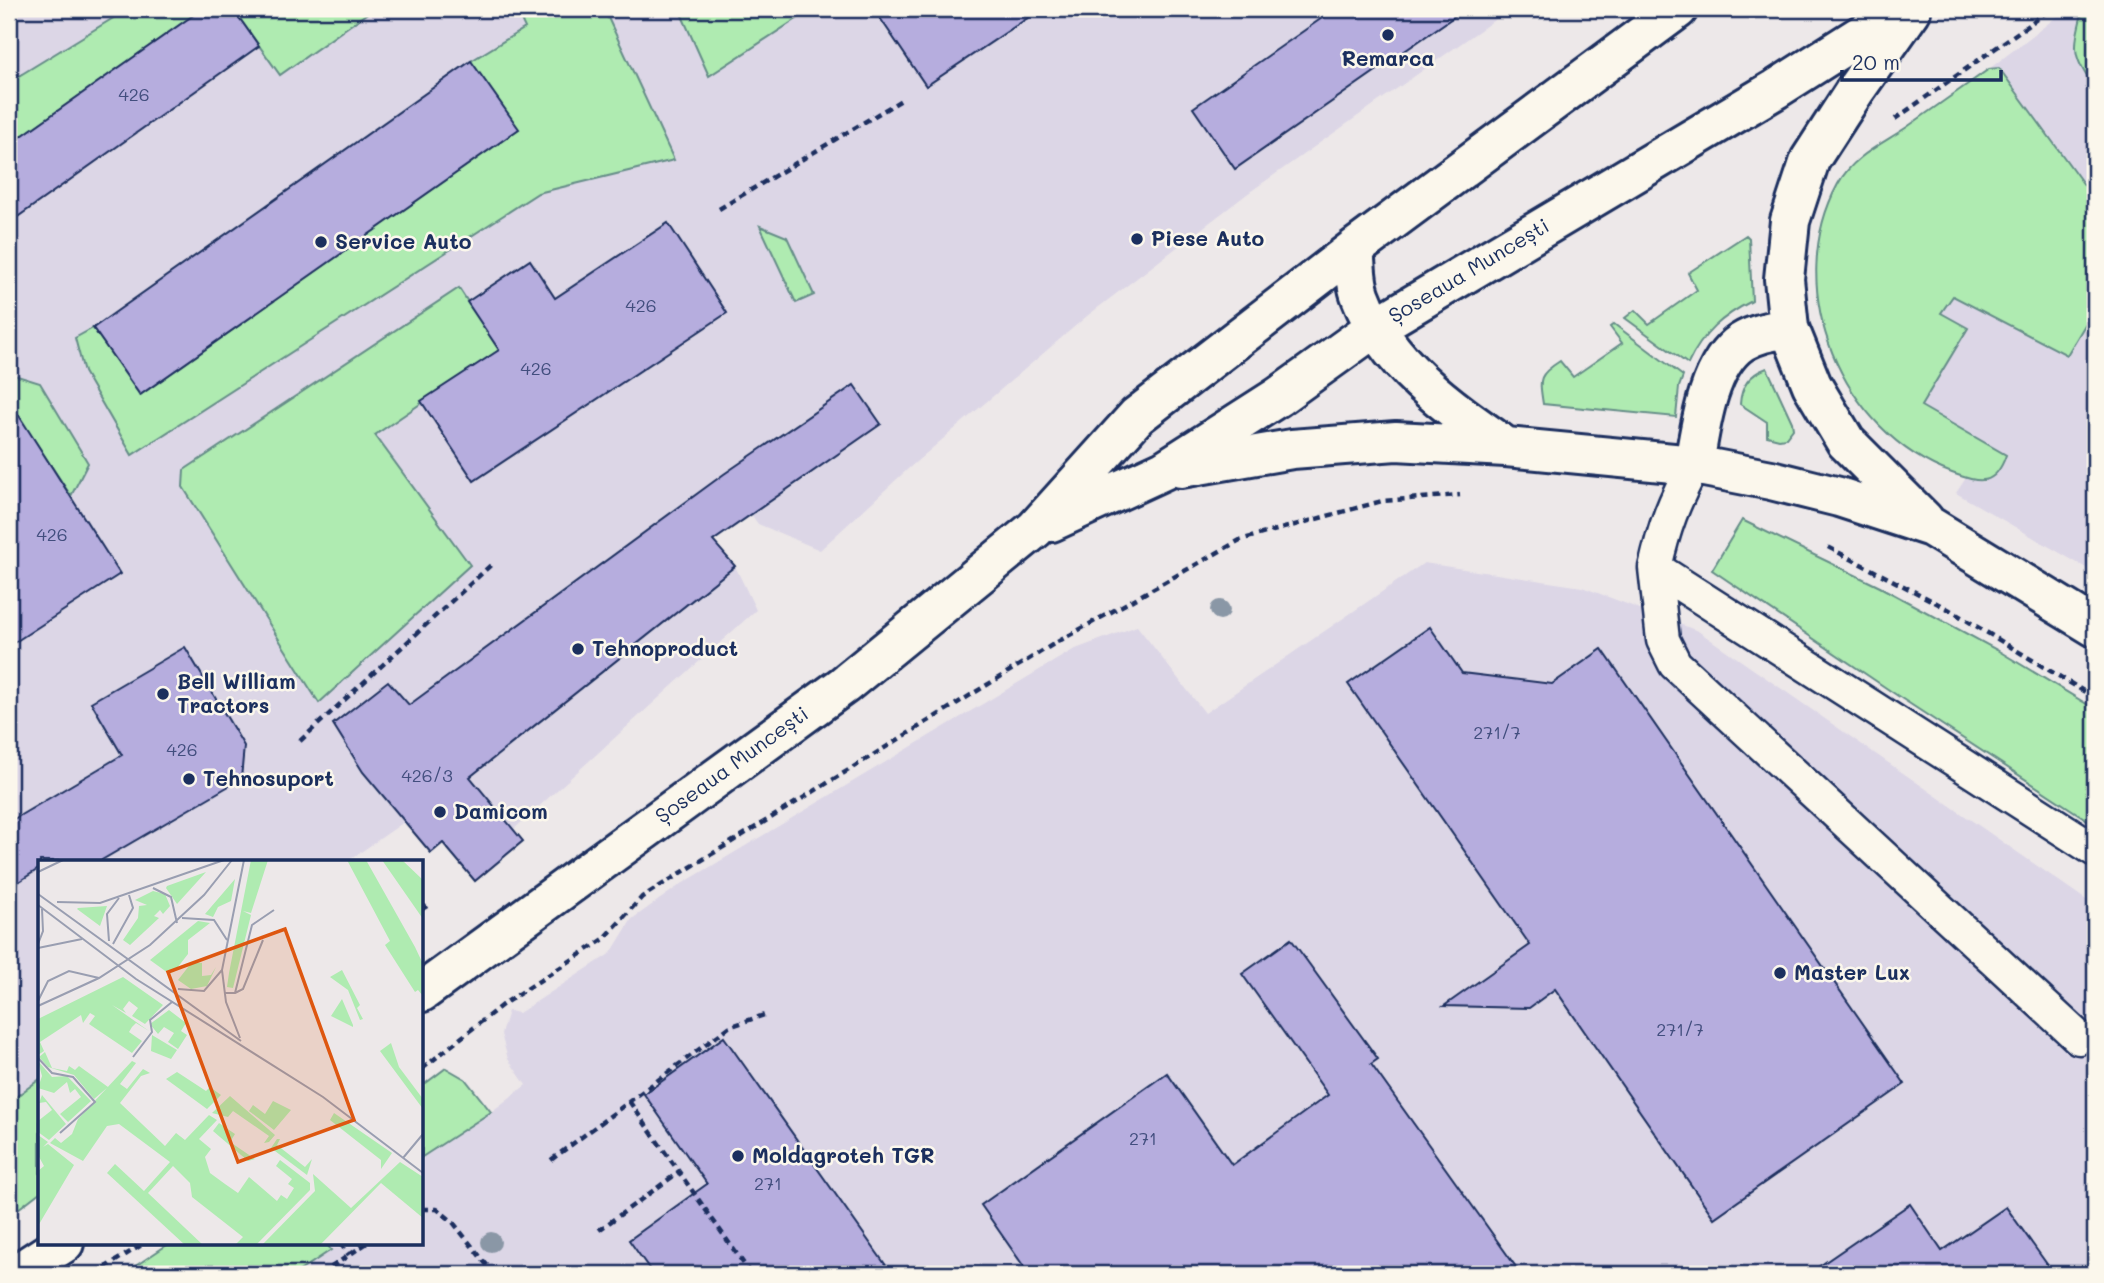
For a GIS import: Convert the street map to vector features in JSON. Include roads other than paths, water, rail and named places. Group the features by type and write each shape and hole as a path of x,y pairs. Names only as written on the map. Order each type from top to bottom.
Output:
{"main road":[{"name":"Șoseaua Muncești","path":"424,991 844,685 1035,529 1137,416 1354,249 1678,9"},
{"name":"Șoseaua Muncești","path":"1035,529 1164,470 1278,397 1374,328 1776,89 1902,9"},
{"path":"1913,9 1810,160 1790,221 1784,279 1788,328 1812,384 1846,442 1931,527"},
{"path":"1354,249 1359,294 1374,328 1398,358 1424,383 1458,413 1506,447"},
{"path":"1694,464 1709,394 1723,362 1741,343 1763,332 1788,328"},
{"path":"1164,470 1292,449 1396,442 1506,447 1694,464 1839,497 1931,527 2095,627"},
{"path":"16,1274 62,1244"}],"lane":[{"path":"1694,464 1673,502 1655,568 1663,640 1675,663 2078,1038"},
{"path":"1655,568 2095,850"}],"place":[{"name":"Remarca","path":"1388,35"},
{"name":"Piese Auto","path":"1137,239"},
{"name":"Service Auto","path":"321,242"},
{"name":"Tehnoproduct","path":"578,649"},
{"name":"Bell William Tractors","path":"163,694"},
{"name":"Tehnosuport","path":"189,779"},
{"name":"Damicom","path":"440,812"},
{"name":"Master Lux","path":"1780,973"},
{"name":"Moldagroteh TGR","path":"738,1156"}]}
